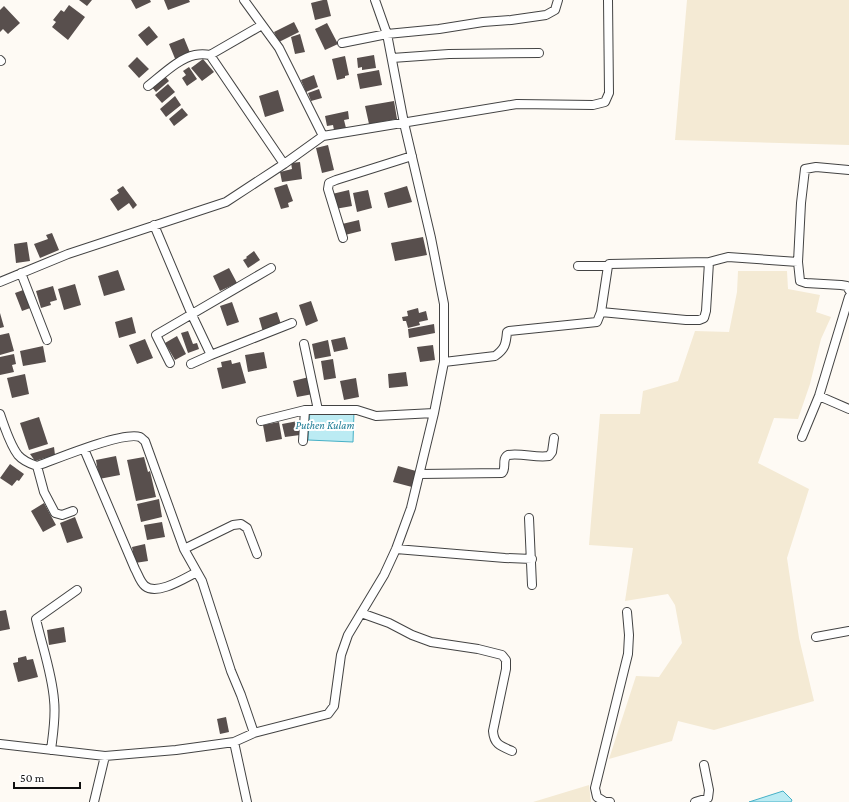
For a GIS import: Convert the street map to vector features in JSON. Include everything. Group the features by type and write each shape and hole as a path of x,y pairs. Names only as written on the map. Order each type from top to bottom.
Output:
{"street":[{"path":"244,0 279,48 323,136"},
{"path":"0,744 104,756 176,750 234,742 254,733 328,714 334,706 341,655 348,635 384,575 396,549 411,508 434,413 444,362 444,304 431,238 404,123 387,34 375,0"},
{"path":"342,43 387,34 439,29 483,22 546,15 556,10 558,0"},
{"path":"0,282 68,254 226,202 284,164 323,136 516,104 592,105 605,102 609,93 608,0"},
{"path":"148,86 180,62 193,55 210,55 262,25"},
{"path":"392,58 449,54 539,53"},
{"path":"210,55 284,164"},
{"path":"342,238 328,190 329,183 412,156"},
{"path":"849,170 816,167 804,169 798,262 800,280 806,283 847,286 849,290"},
{"path":"154,225 192,315 211,355"},
{"path":"578,266 709,262 728,257 798,262"},
{"path":"601,312 686,320 699,320 704,318 706,311 709,262"},
{"path":"444,362 495,356 502,351 506,345 507,332 509,331 597,322 601,312 608,266"},
{"path":"170,363 156,335 271,268"},
{"path":"21,274 47,340"},
{"path":"802,438 819,396 849,297"},
{"path":"191,364 292,323"},
{"path":"304,344 318,410"},
{"path":"819,396 849,409"},
{"path":"261,421 306,410 357,410 376,416 434,413"},
{"path":"303,442 306,410"},
{"path":"0,414 18,455 38,466 84,448 110,440 130,436 140,437 145,441 184,549 202,581 231,670 254,733"},
{"path":"420,474 502,473 504,470 505,459 508,455 549,456 552,452 554,438"},
{"path":"84,448 135,569 144,586 153,590 162,589 197,572"},
{"path":"38,466 44,492 55,513 62,515 73,511"},
{"path":"529,518 532,585"},
{"path":"184,549 233,524 241,524 247,528 257,554"},
{"path":"396,549 532,559"},
{"path":"51,750 54,701 50,674 36,619 77,590"},
{"path":"610,802 605,802 597,797 595,788 628,654 629,635 627,612"},
{"path":"361,613 389,623 412,635 431,642 478,649 502,655 506,660 506,669 493,731 494,739 500,745 512,751"},
{"path":"816,637 849,631"},
{"path":"234,742 247,802"},
{"path":"94,802 104,756"},
{"path":"695,802 708,798 709,790 704,765"}],"shaded area":[{"path":"687,0 849,0 849,145 675,140"},
{"path":"738,271 787,271 788,289 820,295 816,312 831,317 821,339 810,384 798,419 774,418 758,463 809,489 787,558 799,638 814,701 714,730 678,721 672,741 609,759 636,676 659,677 682,643 675,605 668,594 625,601 633,548 589,545 600,414 640,414 643,391 678,381 695,331 729,332 737,292"},
{"path":"589,785 591,802 533,802"}],"water":[{"name":"Puthen Kulam","path":"310,410 354,411 353,442 308,440"},
{"path":"783,791 792,800 791,802 749,802"}],"building":[{"path":"79,0 92,0 87,6"},
{"path":"131,0 150,0 151,2 136,9"},
{"path":"164,0 189,0 190,2 168,10"},
{"path":"327,0 331,16 315,20 311,3"},
{"path":"69,5 85,17 68,40 52,27 56,22 53,20 61,10 64,12"},
{"path":"4,6 20,23 8,34 3,29 0,32 0,10"},
{"path":"294,22 299,32 279,42 274,32"},
{"path":"327,23 338,44 325,50 315,29"},
{"path":"149,26 158,37 147,46 138,35"},
{"path":"300,34 305,52 295,54 291,37"},
{"path":"184,38 191,55 176,61 169,44"},
{"path":"374,55 376,68 362,70 362,67 358,68 357,58"},
{"path":"345,56 349,75 345,76 345,78 337,80 332,59"},
{"path":"137,57 149,69 139,78 128,66"},
{"path":"203,59 214,72 202,81 191,68"},
{"path":"189,67 197,79 187,86 182,78 186,75 183,71"},
{"path":"379,70 382,85 360,89 357,74"},
{"path":"164,75 169,81 156,92 151,86"},
{"path":"314,75 318,87 306,92 301,80"},
{"path":"168,84 175,92 162,103 155,95"},
{"path":"319,89 322,98 311,101 308,93"},
{"path":"278,90 284,111 265,117 259,96"},
{"path":"175,96 181,105 166,117 160,109"},
{"path":"394,101 397,119 369,124 365,106"},
{"path":"182,108 188,115 174,126 169,119"},
{"path":"348,111 349,119 344,120 346,128 334,130 333,125 327,126 325,116"},
{"path":"328,145 334,170 322,173 316,148"},
{"path":"300,162 302,179 282,182 280,172 292,169 291,163"},
{"path":"287,184 293,201 288,203 289,207 281,209 274,188"},
{"path":"123,186 137,205 133,209 129,203 118,211 110,199 119,193 117,190"},
{"path":"407,186 412,202 388,208 384,193"},
{"path":"349,190 352,206 335,209 332,194"},
{"path":"368,190 372,208 357,212 353,193"},
{"path":"359,220 361,231 345,235 342,224"},
{"path":"52,233 59,250 40,258 34,244 48,239 46,235"},
{"path":"423,237 427,255 395,261 391,243"},
{"path":"27,242 30,261 16,263 14,244"},
{"path":"254,251 260,260 248,268 243,260"},
{"path":"229,268 237,283 220,291 213,276"},
{"path":"118,270 125,290 104,296 98,276"},
{"path":"75,284 81,305 64,310 58,289"},
{"path":"53,286 57,300 50,302 51,305 41,308 36,291"},
{"path":"26,289 33,307 22,311 15,293"},
{"path":"311,301 318,321 306,326 299,305"},
{"path":"232,302 239,322 227,326 220,306"},
{"path":"418,308 419,313 426,311 428,320 419,322 420,325 408,328 406,321 403,321 402,317 408,316 407,311"},
{"path":"277,312 282,327 263,332 259,318"},
{"path":"0,313 4,327 0,328"},
{"path":"132,317 136,333 119,338 115,322"},
{"path":"434,324 435,333 409,338 408,329"},
{"path":"188,331 193,344 197,343 199,349 188,353 181,333"},
{"path":"9,333 14,351 0,355 0,335"},
{"path":"177,336 186,354 175,360 165,343"},
{"path":"345,337 348,349 334,352 331,340"},
{"path":"145,339 153,358 137,364 129,345"},
{"path":"328,340 331,356 315,359 312,344"},
{"path":"433,345 435,360 420,362 417,347"},
{"path":"43,346 46,362 23,366 20,351"},
{"path":"264,352 267,368 248,372 245,355"},
{"path":"14,354 16,364 12,365 14,372 0,375 0,357"},
{"path":"333,359 336,378 324,380 321,361"},
{"path":"231,360 232,364 240,362 246,383 222,389 217,368 222,367 221,362"},
{"path":"406,372 408,386 389,388 388,374"},
{"path":"25,374 29,394 12,398 7,378"},
{"path":"309,377 313,394 297,397 293,381"},
{"path":"356,378 359,397 344,400 340,381"},
{"path":"39,417 48,444 29,450 20,423"},
{"path":"298,421 300,435 285,437 282,424"},
{"path":"279,422 282,439 266,442 263,425"},
{"path":"54,447 55,455 35,461 30,454"},
{"path":"116,456 120,475 99,479 96,460"},
{"path":"144,457 148,472 150,471 156,497 136,501 127,460"},
{"path":"10,464 24,474 19,481 17,480 12,486 0,478"},
{"path":"398,466 416,471 412,487 393,482"},
{"path":"159,499 162,517 141,522 137,504"},
{"path":"44,503 56,525 43,532 31,511"},
{"path":"75,517 83,538 67,543 60,523"},
{"path":"162,522 165,537 147,540 144,525"},
{"path":"145,544 148,561 135,563 132,547"},
{"path":"6,610 10,629 0,631 0,611"},
{"path":"64,627 66,642 49,645 47,630"},
{"path":"26,656 27,660 33,659 38,677 18,682 13,663 18,662 18,658"},
{"path":"226,717 229,732 220,734 217,719"}]}
